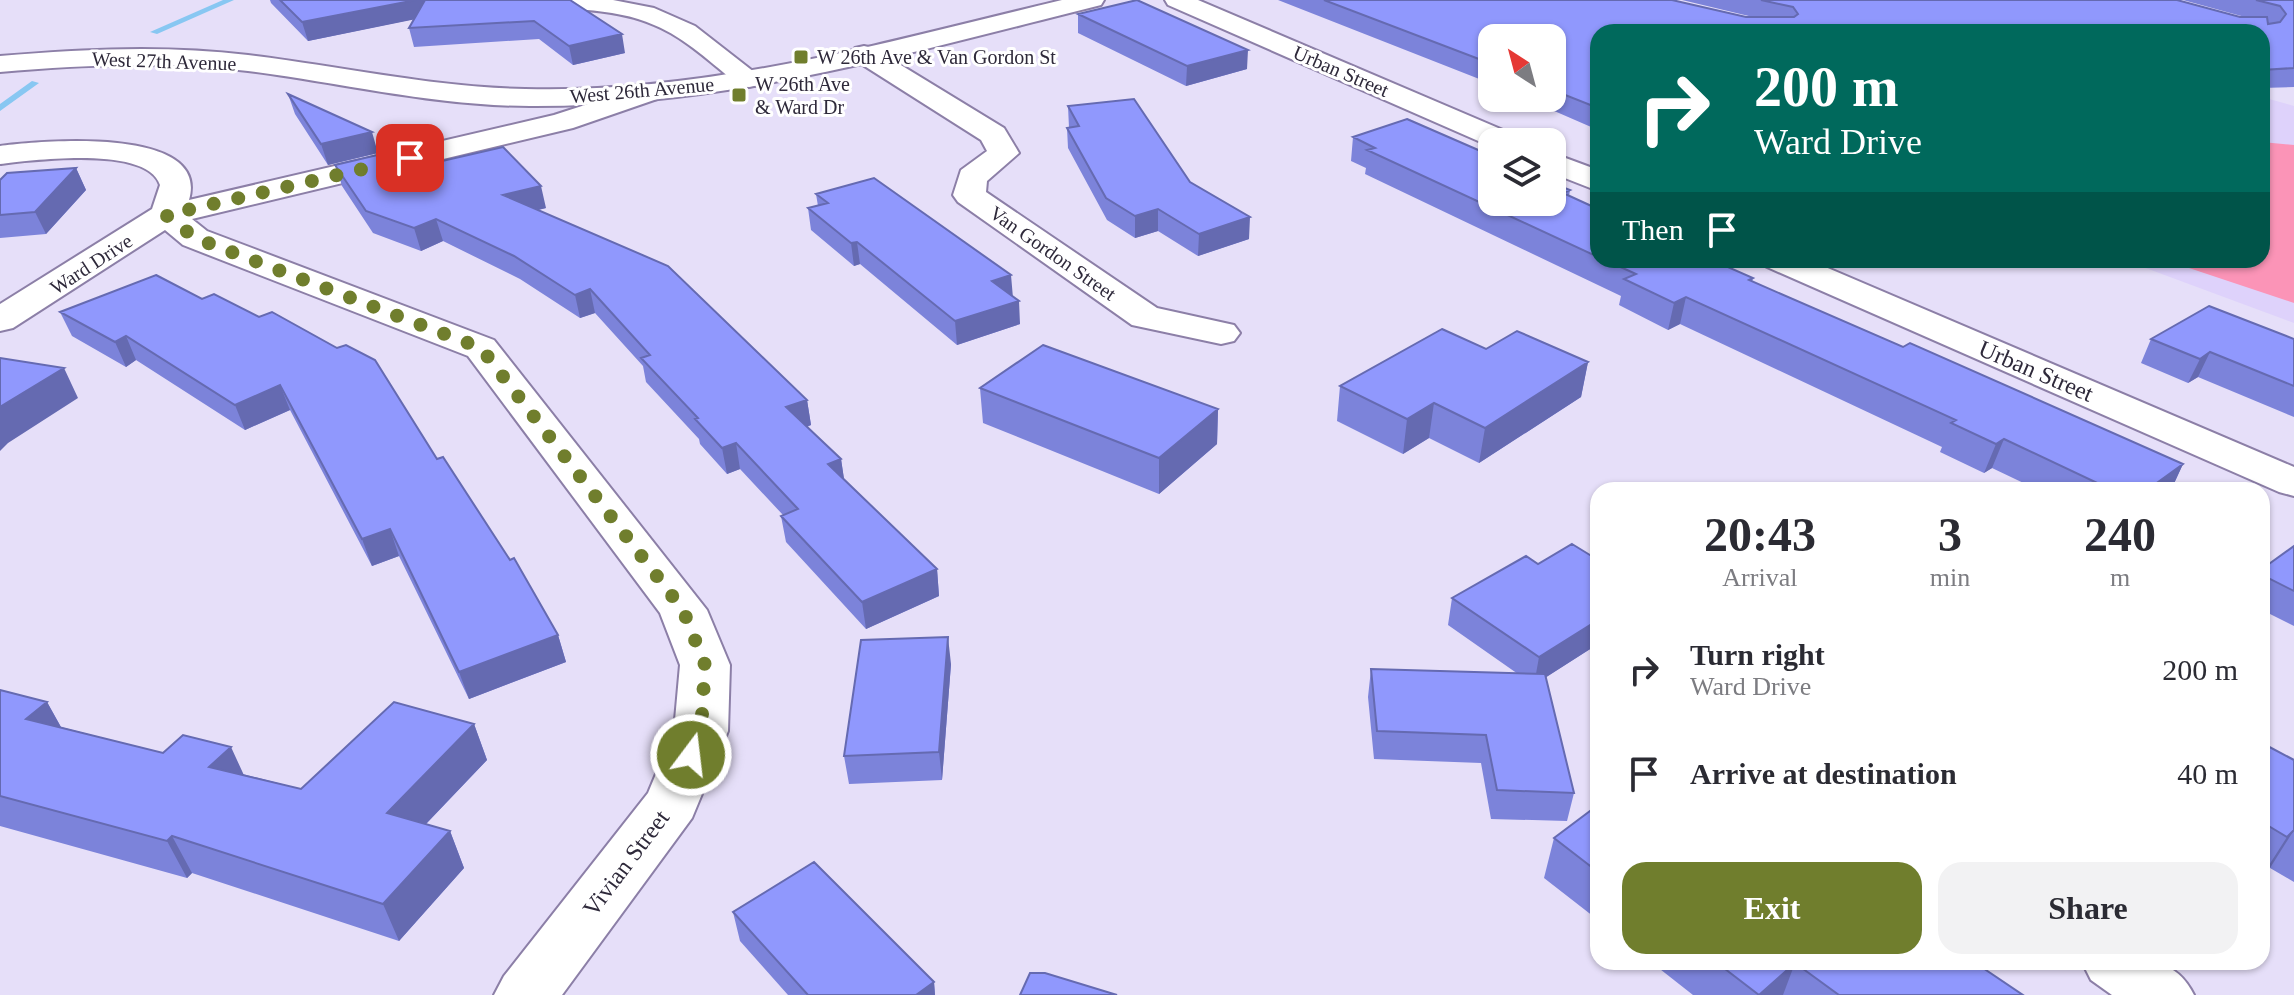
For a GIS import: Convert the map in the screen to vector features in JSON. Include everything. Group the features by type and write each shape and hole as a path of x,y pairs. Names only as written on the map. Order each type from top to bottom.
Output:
{"street":[{"path":"478,0 581,5 653,15 677,27 749,79"},
{"name":"West 26th Avenue","path":"328,75 400,89 465,96 547,98 647,93 749,79 1092,0"},
{"name":"Urban Street","path":"1177,0 1478,130"},
{"name":"Van Gordon Street","path":"864,54 993,134 1004,153 972,177 969,195 1145,317 1221,333"},
{"name":"West 27th Avenue","path":"0,64 100,57 161,57 244,63 328,75"},
{"name":"Ward Drive","path":"0,320 166,215 563,122 647,93"},
{"path":"0,155 59,150 114,151 155,160 173,175 176,189 166,215"},
{"path":"1566,168 1590,179"},
{"name":"Vivian Street","path":"166,215 195,238 481,348 683,610 705,665 701,731 672,803 526,995"},
{"name":"Urban Street","path":"1797,268 2294,483"},
{"path":"2125,970 2162,995"}],"shaded area":[{"path":"2270,99 2294,106 2294,323 2146,268 2270,268"},
{"path":"2270,143 2294,145 2294,303 2189,268 2270,268"}],"building":[{"path":"280,0 416,0 302,22"},
{"path":"425,0 570,0 622,34 569,46 534,21 409,28"},
{"path":"1137,0 1248,50 1187,66 1078,14"},
{"path":"1324,0 1672,0 1746,17 1794,17 1798,14 1793,7 1761,0 2177,0 2240,17 2267,17 2268,24 1590,24 1590,105 1566,95 1566,24 1478,24 1478,59"},
{"path":"2256,0 2294,0 2294,68 2270,70 2268,24 2280,22 2286,14 2280,6"},
{"path":"288,94 372,132 321,144"},
{"path":"1134,99 1190,182 1250,217 1199,234 1158,209 1135,216 1106,198 1067,128 1079,126 1068,106"},
{"path":"1407,119 1478,150 1478,201 1367,150 1375,148 1353,137"},
{"path":"503,147 541,186 503,195 668,266 807,400 786,407 841,459 828,464 937,569 862,602 781,516 798,509 736,443 722,448 641,358 650,355 590,289 575,295 514,256 436,219 414,228 366,211 335,165 407,148 421,166"},
{"path":"76,168 35,212 0,215 0,180 7,173"},
{"path":"874,178 1011,275 992,281 1019,301 955,321 857,242 851,243 808,208 828,203 816,194"},
{"path":"1566,194 1590,205 1590,253 1509,216 1566,216"},
{"path":"1623,268 1730,268 1753,278 1749,280 1903,347 1910,343 2183,464 2158,482 2095,482 2004,439 1996,444 1951,423 1956,420 1686,297 1674,303 1624,279 1636,274"},
{"path":"156,275 202,299 214,294 259,317 272,312 337,348 346,345 375,360 437,459 443,457 510,560 514,558 558,635 459,672 390,529 362,539 280,385 235,405 126,336 115,342 60,312"},
{"path":"2209,306 2294,339 2294,386 2210,352 2200,359 2151,339"},
{"path":"1442,329 1486,349 1517,331 1588,362 1485,428 1434,403 1407,419 1340,386"},
{"path":"1043,345 1218,409 1159,458 980,388"},
{"path":"0,358 64,368 0,407"},
{"path":"1572,544 1590,555 1590,625 1539,657 1452,598 1526,556 1538,564"},
{"path":"2294,546 2294,591 2270,579 2270,563"},
{"path":"948,637 939,752 844,756 861,640"},
{"path":"1371,669 1545,674 1574,793 1497,790 1486,735 1377,731"},
{"path":"0,690 47,702 26,719 163,753 183,735 231,747 209,767 301,789 394,702 474,724 387,813 450,831 383,904 172,836 167,841 0,796"},
{"path":"2270,747 2294,760 2294,830 2287,837 2270,827"},
{"path":"1590,811 1590,866 1554,838"},
{"path":"814,862 934,982 916,995 808,995 733,912"},
{"path":"1726,970 1787,970 1759,995"},
{"path":"1805,970 1986,970 2023,995 1839,995"},
{"path":"1030,973 1045,973 1117,995 1020,995"}],"waterway":[{"path":"154,32 230,0"},
{"path":"0,108 35,83"}],"place":[{"name":"W 26th Ave & Van Gordon St","path":"801,57"},
{"name":"W 26th Ave & Ward Dr","path":"739,95"}],"route":[{"path":"410,158 166,215 195,238 481,348 683,610 705,665 701,731 691,755"}]}
